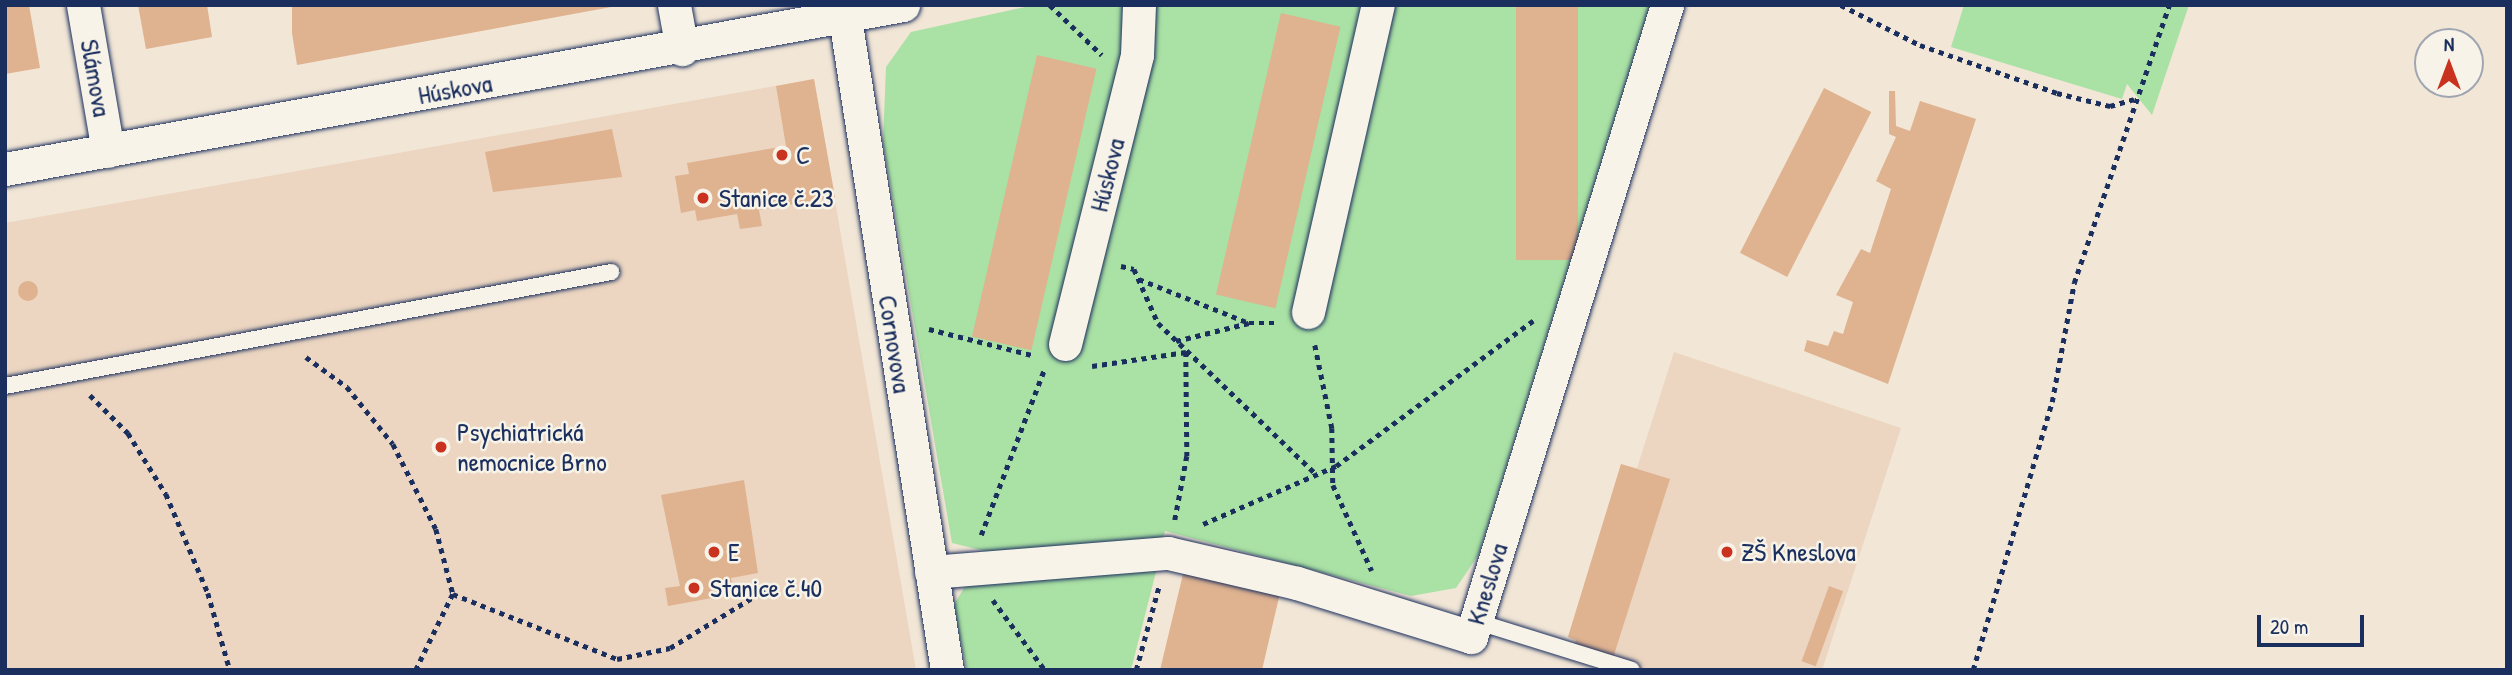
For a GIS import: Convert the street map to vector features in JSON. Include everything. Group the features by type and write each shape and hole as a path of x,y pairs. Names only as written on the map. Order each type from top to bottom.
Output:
{"street":[{"name":"Slámova","path":"83,5 108,151"},
{"path":"674,5 682,49"},
{"name":"Húskova","path":"5,169 682,49 845,19 903,5"},
{"name":"Húskova","path":"1065,344 1130,82 1139,5"},
{"path":"1308,312 1378,5"},
{"name":"Kneslova","path":"930,572 1170,544 1297,583 1473,629 1667,5"},
{"name":"Cornovova","path":"845,19 947,670"}],"lane":[{"path":"5,386 611,272"},
{"path":"1473,629 1632,670"}],"path":[{"path":"1050,5 1130,82"},
{"path":"1840,5 1920,45 2057,93 2110,106 2134,99"},
{"path":"1973,670 2052,402 2074,283 2134,99 2169,5"},
{"path":"1086,256 1135,269 1158,323 1317,475"},
{"path":"1139,279 1249,323"},
{"path":"1170,544 1256,506 1336,466 1580,284"},
{"path":"1175,341 1308,312 1336,466 1333,485 1377,582"},
{"path":"276,335 347,387 393,443 436,529 453,594 416,670"},
{"path":"1045,670 969,567 1027,402 1065,344"},
{"path":"1136,670 1170,544 1187,456 1186,352"},
{"path":"69,374 128,433 166,494 208,593 230,670"},
{"path":"453,594 617,659 670,648 765,590"}],"shaded area":[{"name":"Psychiatrická nemocnice Brno","path":"814,79 916,670 5,670 5,223"},
{"name":"ZŠ Kneslova","path":"1674,352 1901,428 1822,670 1609,670 1568,637 1621,464 1637,468"}],"green space":[{"path":"1034,5 1650,5 1479,554 1456,588 1411,596 1165,531 1161,546 1001,555 952,543 883,142 886,67 911,32"},
{"path":"1964,5 2189,5 2152,115 2127,84 2122,99 1951,47"},
{"path":"1157,568 1131,670 967,670 953,606 969,580"}],"building":[{"path":"5,5 29,5 40,68 5,74"},
{"path":"138,5 207,5 212,37 146,49"},
{"path":"299,5 622,5 297,65 292,33 292,7"},
{"path":"1516,5 1578,5 1578,260 1516,260"},
{"path":"1281,13 1340,27 1275,308 1216,295"},
{"path":"1037,55 1096,69 1031,350 972,337"},
{"name":"C","path":"814,79 835,197 759,210 762,226 740,229 737,214 697,221 695,210 681,213 675,176 689,174 687,163 786,146 776,86"},
{"path":"1824,88 1871,112 1787,277 1740,253"},
{"path":"1889,91 1895,91 1896,126 1910,131 1920,101 1976,119 1888,384 1804,351 1807,340 1828,346 1834,331 1843,334 1853,302 1836,295 1861,249 1870,253 1891,189 1876,181 1896,137 1889,134"},
{"path":"612,129 622,177 493,192 485,152"},
{"path":"28,281 35,284 38,291 35,298 28,301 21,298 18,291 21,284"},
{"path":"1621,464 1670,479 1613,658 1574,646 1576,640 1568,637"},
{"name":"E","path":"744,480 758,573 731,578 733,588 711,592 712,598 668,606 665,588 680,586 661,495"},
{"path":"1184,570 1280,593 1262,670 1160,670"},
{"path":"1829,586 1843,591 1816,666 1802,661"}],"place":[{"name":"C","path":"782,155"},
{"name":"Stanice č.23","path":"703,198"},
{"name":"Psychiatrická nemocnice Brno","path":"441,447"},
{"name":"E","path":"714,552"},
{"name":"ZŠ Kneslova","path":"1727,552"},
{"name":"Stanice č.40","path":"694,588"}]}
